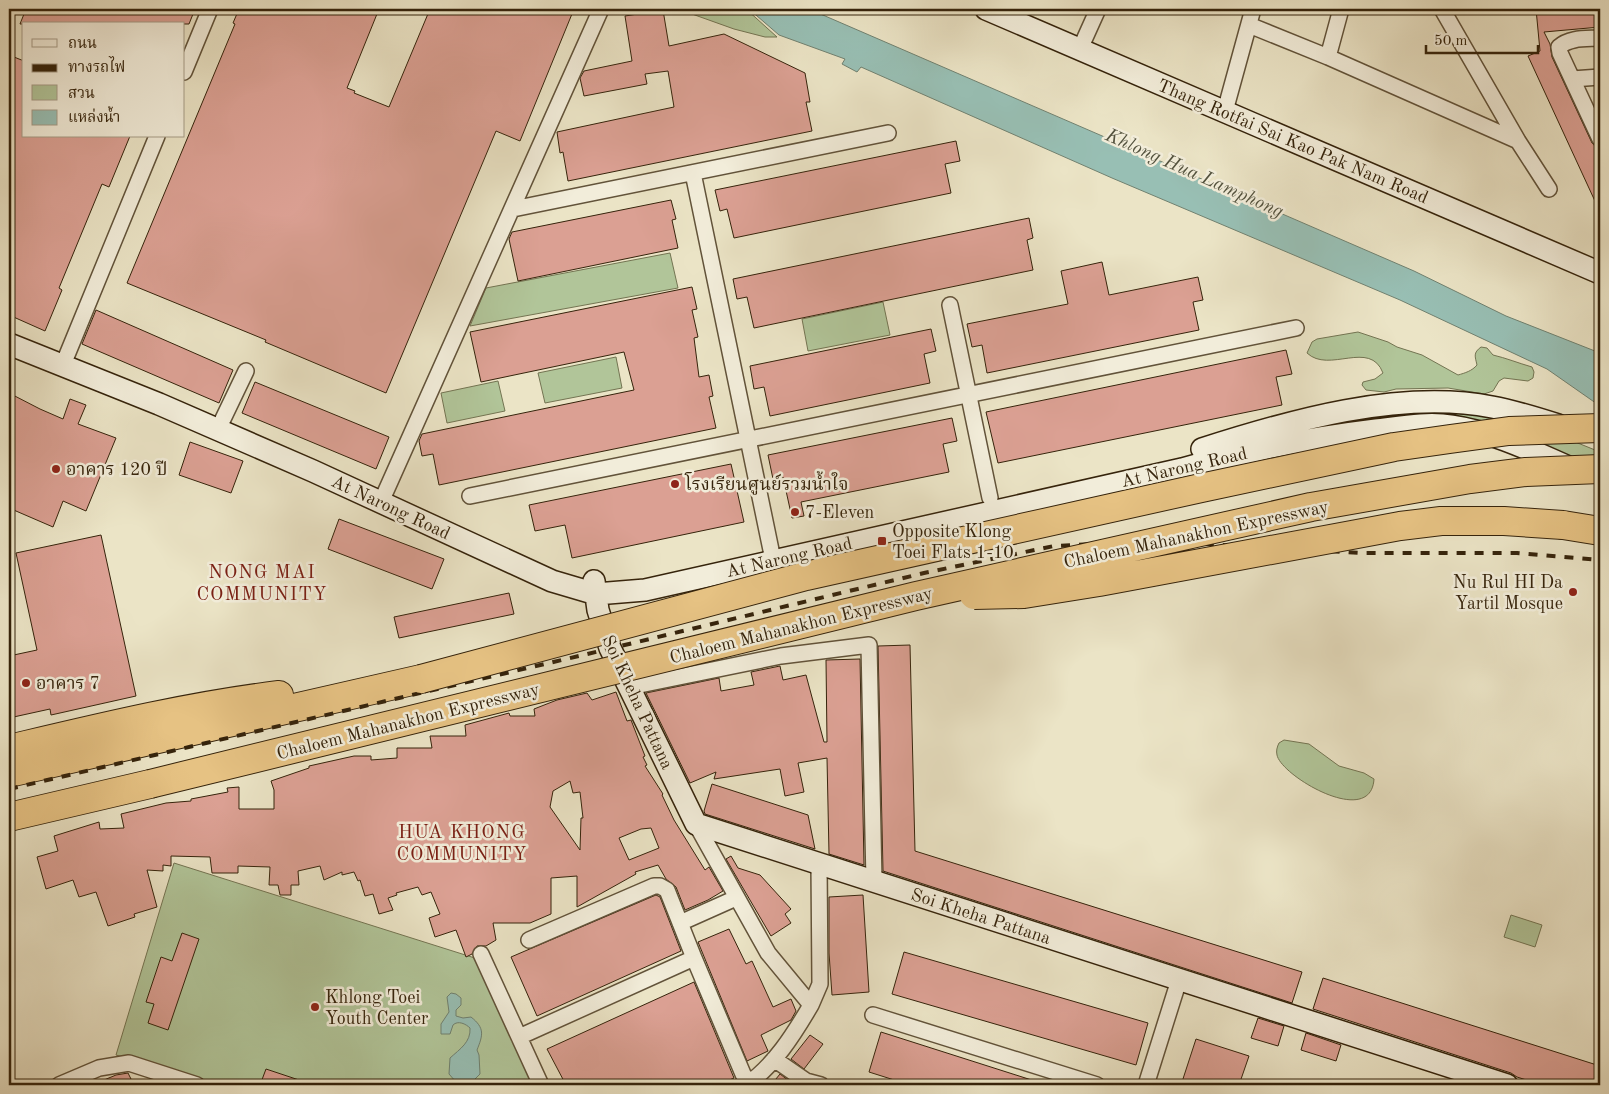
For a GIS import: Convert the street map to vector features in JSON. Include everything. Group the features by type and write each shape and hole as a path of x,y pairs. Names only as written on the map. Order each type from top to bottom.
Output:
{"highway":[{"path":"9,772 421,679 806,576 1230,482 1394,447 1509,431 1600,428"},
{"name":"Chaloem Mahanakhon Expressway","path":"9,817 86,800 916,596 1320,506 1526,472 1600,469"},
{"path":"916,596 1024,594 1099,582 1400,526 1441,521 1504,521 1563,525 1600,531"},
{"path":"9,749 121,723 233,701 421,679"},
{"path":"9,828 86,800"}],"main road":[{"name":"Thang Rotfai Sai Kao Pak Nam Road","path":"986,9 1600,273"},
{"name":"At Narong Road","path":"9,331 224,419 534,564 595,587 1282,444 1419,425 1450,425 1481,431 1600,481"},
{"name":"At Narong Road","path":"9,344 159,404 304,467 552,581 595,587 645,590 992,505 1188,454 1244,436 1360,409 1418,402 1456,402 1491,406 1532,417 1600,441"},
{"name":"Soi Kheha Pattana","path":"595,587 598,610 608,642 696,824 1507,1085"}],"street":[{"path":"185,70 210,9"},
{"path":"385,493 601,9"},
{"path":"1080,49 1098,9"},
{"path":"1225,111 1254,9"},
{"path":"1328,57 1341,9"},
{"path":"1442,9 1518,141 1549,188"},
{"path":"1248,25 1328,57 1518,141"},
{"path":"1600,38 1573,40 1564,42 1559,47 1572,80 1600,139"},
{"path":"1572,80 1600,77"},
{"path":"513,209 888,133"},
{"path":"67,354 156,138"},
{"path":"693,172 771,550"},
{"path":"950,305 992,505"},
{"path":"470,496 1296,328"},
{"path":"224,419 246,370"},
{"path":"630,687 781,656 869,645 874,881"},
{"path":"696,824 768,953 812,1005"},
{"path":"529,940 658,886 664,887 667,890 748,1084 774,1059 799,1026 812,1005 820,984 819,864"},
{"path":"680,923 736,898"},
{"path":"481,954 541,1085"},
{"path":"519,1037 694,958"},
{"path":"1146,1085 1179,980"},
{"path":"873,1015 1096,1085"},
{"path":"774,1059 806,1081 821,1085"},
{"path":"59,1085 99,1068 129,1063 197,1085"}],"green space":[{"path":"678,9 746,9 777,37 765,37 734,29"},
{"path":"670,253 678,288 470,326 486,288"},
{"path":"883,302 890,335 808,351 802,319"},
{"path":"1358,332 1422,355 1458,375 1468,372 1475,367 1477,365 1475,357 1477,351 1481,347 1487,348 1493,355 1532,367 1534,372 1533,378 1528,381 1504,378 1499,381 1493,391 1484,394 1448,388 1396,389 1384,392 1366,390 1362,385 1363,382 1375,379 1383,373 1377,363 1369,358 1326,360 1316,358 1307,353 1312,342 1317,339"},
{"path":"616,357 622,388 545,403 538,373"},
{"path":"498,381 505,411 447,423 441,393"},
{"path":"1429,410 1493,416 1558,435 1600,452 1600,470 1447,417 1375,419 1329,425 1355,418"},
{"path":"1284,740 1309,744 1339,766 1364,773 1374,779 1369,793 1358,799 1343,799 1326,794 1309,785 1293,775 1282,764 1277,755 1278,744"},
{"name":"Khlong Toei Youth Center","path":"174,863 478,959 535,1085 218,1085 116,1055"},
{"path":"1511,915 1542,925 1535,947 1504,937"}],"water":[{"path":"749,9 809,9 1414,271 1506,316 1600,353 1600,406 1547,369 1400,300 1112,178 861,67 857,72 842,64 845,59 779,35"},
{"path":"451,993 461,998 461,1005 456,1010 456,1016 463,1018 471,1017 481,1028 481,1040 477,1050 480,1074 474,1080 456,1082 449,1074 450,1058 467,1041 470,1033 470,1028 464,1024 457,1023 453,1025 450,1034 441,1034 441,1024 449,1012 447,997"}],"building":[{"path":"26,9 195,9 189,24 185,24 185,22 22,22 20,24"},
{"path":"239,9 379,9 347,88 355,91 354,93 389,107 430,9 574,9 520,141 496,131 386,393 265,342 266,340 127,283 235,24 233,23"},
{"path":"1536,9 1600,9 1600,27 1544,32 1550,44 1552,57 1592,143 1600,152 1600,212 1528,56 1540,51"},
{"path":"663,10 669,46 724,34 805,73 810,102 806,102 812,131 568,181 563,152 560,153 557,132 674,107 668,71 645,74 647,84 584,96 580,78 584,71 632,61 625,16"},
{"path":"9,55 22,60 22,138 129,138 109,187 102,184 59,288 62,290 45,331 9,315"},
{"path":"956,141 960,161 945,164 951,193 734,238 727,209 720,211 715,190"},
{"path":"671,200 676,219 672,220 678,248 518,281 509,239 512,232"},
{"path":"1029,218 1033,238 1027,240 1033,270 754,328 747,297 737,299 733,279"},
{"path":"1102,262 1109,295 1198,277 1203,300 1193,302 1199,330 987,373 982,345 972,347 967,324 1068,304 1061,271"},
{"path":"692,287 697,309 692,310 698,337 694,338 699,377 709,375 713,396 709,397 716,428 439,485 433,454 422,456 419,441 422,434 634,390 624,352 481,382 470,332"},
{"path":"96,310 233,370 219,403 82,344"},
{"path":"931,329 936,351 924,354 930,383 770,416 764,387 754,389 750,366"},
{"path":"1286,350 1292,374 1276,377 1282,405 998,463 986,412"},
{"path":"255,382 389,437 376,469 242,413"},
{"name":"อาคาร 120 ปี","path":"9,393 63,419 70,399 86,405 78,424 116,438 86,511 63,501 53,527 9,508"},
{"path":"952,418 957,441 943,444 949,472 801,502 804,516 792,518 783,477 773,479 768,455"},
{"path":"190,442 243,461 231,493 179,475"},
{"name":"โรงเรียนศูนย์รวมน้ำใจ","path":"731,464 744,522 572,558 565,525 535,531 529,505"},
{"path":"339,519 444,559 432,589 328,549"},
{"path":"101,535 136,696 51,715 50,709 9,718 9,656 37,650 16,553"},
{"path":"509,593 514,614 399,638 394,617"},
{"path":"910,645 915,851 1302,972 1292,1003 883,871 878,646"},
{"path":"860,659 864,865 829,854 827,758 798,763 804,792 785,796 780,769 714,779 716,772 690,783 646,693 719,678 721,691 754,685 751,672 780,666 783,680 806,675 824,742 827,742 826,660"},
{"path":"616,692 627,721 631,720 645,756 643,757 647,765 645,766 663,794 674,820 705,870 709,867 723,891 685,910 676,887 666,879 658,865 635,872 636,874 577,907 577,876 551,878 551,914 530,923 493,923 496,940 486,946 477,946 472,954 466,957 456,930 435,937 429,918 440,914 431,892 422,895 418,887 396,893 397,895 388,898 393,910 379,914 373,894 365,896 360,880 358,881 354,872 342,875 342,872 324,880 320,866 298,871 299,885 291,885 291,895 280,895 278,885 269,885 270,867 238,866 238,873 212,873 210,857 171,856 171,866 163,865 163,871 147,870 157,907 134,914 135,917 108,926 96,892 79,897 73,880 46,889 37,857 58,851 54,836 99,822 100,829 124,828 121,814 166,803 191,801 191,799 228,792 227,788 239,787 239,809 274,809 274,790 271,781 309,768 309,766 354,756 371,756 371,760 397,758 397,748 432,748 430,736 466,736 465,725 509,713 510,716 535,716 534,709 557,700 587,693 592,700","holes":["570,781 573,793 580,792 583,818 581,818 580,850 550,807 553,791","651,828 659,848 629,860 619,838 641,829"]},
{"path":"712,784 808,815 815,849 705,814 704,811"},
{"path":"731,856 738,868 760,875 791,909 785,914 791,923 771,936 726,859"},
{"path":"656,895 660,897 681,951 537,1016 511,957"},
{"path":"863,895 869,992 832,995 829,953 829,897"},
{"path":"729,929 746,964 752,961 773,1007 791,999 796,1011 791,1020 761,1035 768,1051 747,1061 698,942"},
{"path":"182,933 199,939 168,1030 148,1023 154,1004 146,1002 161,957 172,961"},
{"path":"904,952 1148,1023 1136,1065 892,994"},
{"path":"1323,978 1600,1066 1600,1085 1542,1085 1517,1077 1511,1073 1313,1009"},
{"path":"694,982 734,1078 718,1085 566,1085 547,1049"},
{"path":"1258,1018 1284,1026 1278,1046 1251,1038"},
{"path":"881,1032 1041,1083 1041,1085 910,1085 869,1072"},
{"path":"1306,1033 1341,1045 1336,1061 1301,1050"},
{"path":"810,1035 823,1044 804,1069 791,1059"},
{"path":"1196,1039 1249,1056 1239,1085 1181,1085"},
{"path":"266,1069 308,1083 307,1085 260,1085"},
{"path":"128,1073 134,1085 92,1085 116,1075"},
{"path":"780,1074 793,1084 771,1085"}],"railway":[{"path":"9,789 579,656 924,573 1054,546 1149,541 1364,553 1517,553 1600,560"}],"place":[{"name":"อาคาร 120 ปี","path":"56,469"},
{"name":"โรงเรียนศูนย์รวมน้ำใจ","path":"675,484"},
{"name":"7-Eleven","path":"795,512"},
{"name":"Opposite Klong Toei Flats 1-10","path":"882,541"},
{"name":"Nu Rul HI Da Yartil Mosque","path":"1573,592"},
{"name":"อาคาร 7","path":"26,683"},
{"name":"Khlong Toei Youth Center","path":"315,1007"}],"district":[{"name":"NONG MAI COMMUNITY","path":"262,582"},
{"name":"HUA KHONG COMMUNITY","path":"462,842"}],"water label":[{"name":"Khlong Hua Lamphong","path":"1195,172"}]}
